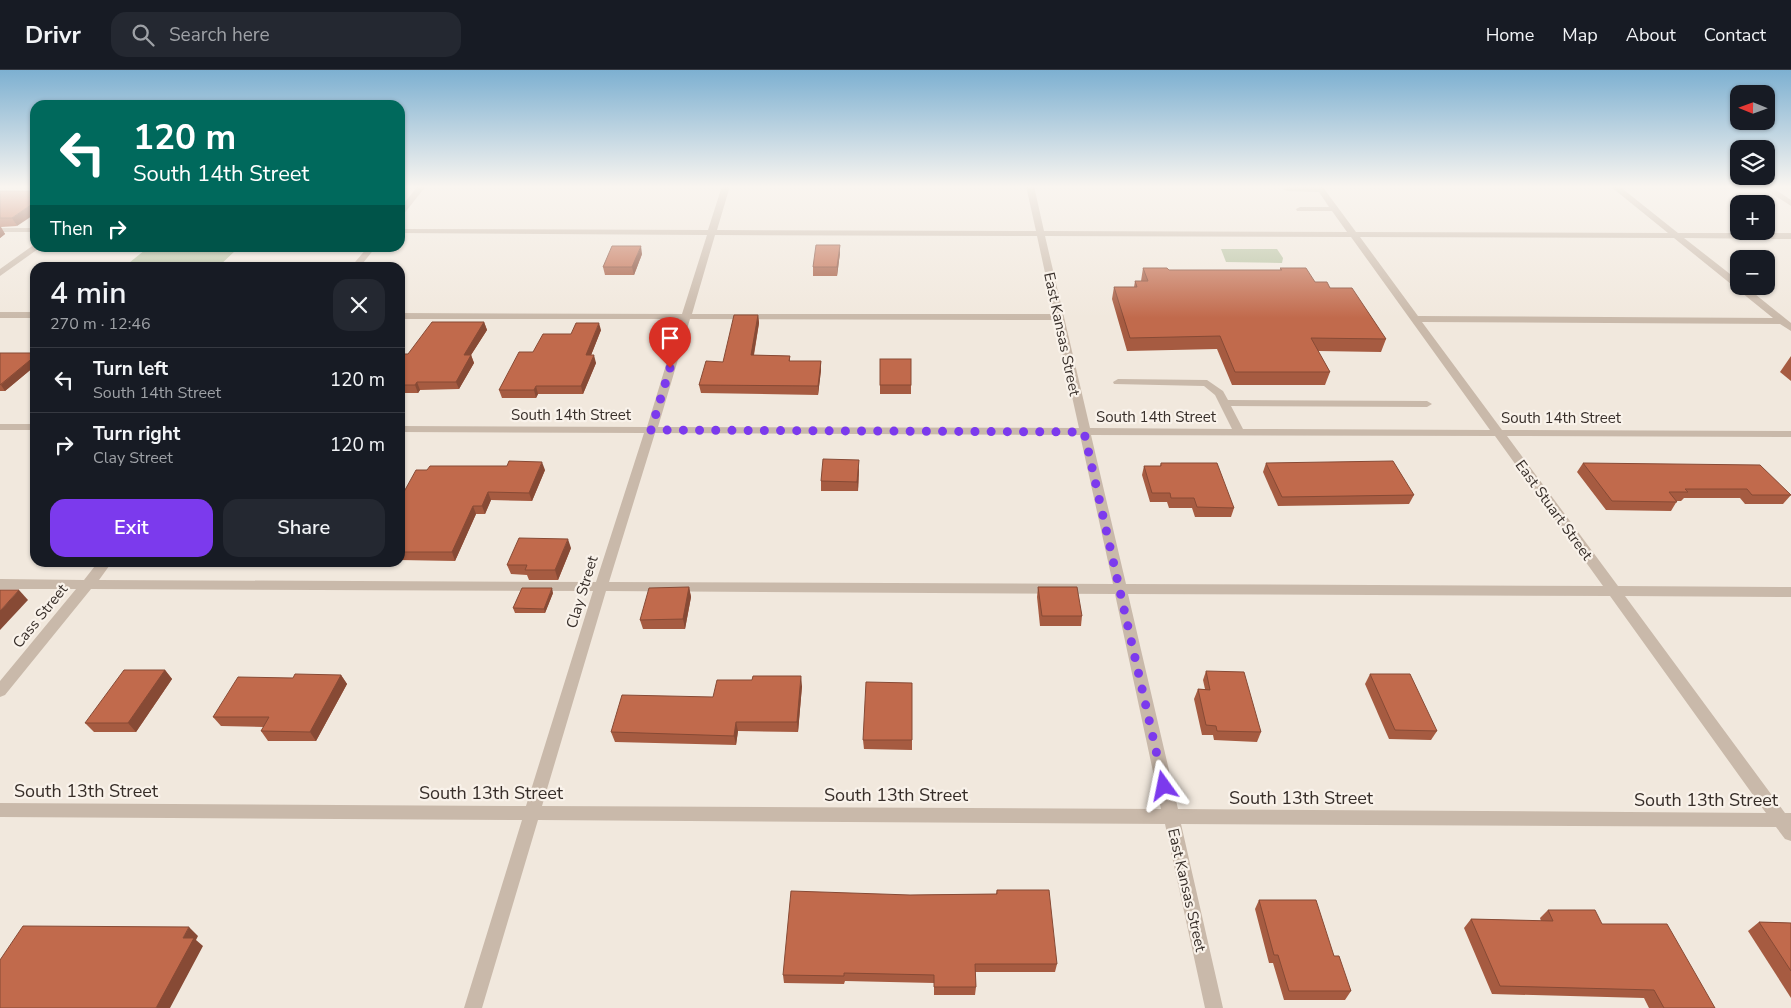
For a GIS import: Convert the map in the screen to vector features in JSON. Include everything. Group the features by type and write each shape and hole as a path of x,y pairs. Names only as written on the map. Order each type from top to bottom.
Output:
{"street":[{"path":"0,230 30,230"},
{"name":"East Kansas Street","path":"1039,230 1214,1008"},
{"name":"East Stuart Street","path":"1349,230 1613,591 1786,820 1791,834"},
{"path":"1668,230 1730,279"},
{"path":"405,231 1791,236"},
{"name":"Clay Street","path":"473,1008 711,232"},
{"path":"0,273 30,251"},
{"path":"359,262 368,252"},
{"path":"1750,295 1791,328"},
{"path":"0,315 30,315"},
{"path":"405,316 1059,317"},
{"path":"1414,319 1782,321"},
{"path":"1118,382 1206,383 1219,393 1239,432"},
{"path":"1225,403 1427,404"},
{"path":"0,427 30,427"},
{"name":"South 14th Street","path":"405,429 1791,434"},
{"name":"Cass Street","path":"0,691 102,567"},
{"path":"0,584 1791,592"},
{"name":"South 13th Street","path":"0,810 1786,820"}],"green space":[{"path":"1221,249 1277,249 1283,258 1282,263 1226,262"},
{"path":"143,252 234,252 223,262 130,262"}],"building":[{"path":"816,245 840,245 837,267 813,267"},
{"path":"612,246 641,246 632,267 603,267"},
{"path":"1143,268 1167,268 1169,270 1282,270 1280,268 1306,268 1315,282 1327,282 1330,288 1352,288 1386,339 1311,338 1330,372 1235,372 1220,336 1130,338 1114,287 1137,287 1135,281 1148,281"},
{"path":"734,315 758,315 751,355 790,356 789,361 821,361 818,386 699,385 706,361 723,362"},
{"path":"432,322 484,322 464,355 471,355 456,382 417,382 415,385 405,385 405,354 408,354"},
{"path":"576,323 599,323 586,355 594,355 581,386 536,386 534,390 499,390 519,352 533,352 543,334 571,334"},
{"path":"0,353 30,353 30,360 0,385"},
{"path":"880,359 911,359 911,385 880,385"},
{"path":"823,459 859,460 857,482 821,481"},
{"path":"509,461 542,462 529,493 488,492 482,506 473,506 452,552 405,552 405,490 416,470 427,470 430,466 507,466"},
{"path":"1393,461 1414,495 1282,497 1266,463"},
{"path":"1161,463 1217,463 1234,508 1197,507 1194,498 1171,498 1170,493 1152,493 1144,466 1161,466"},
{"path":"1583,463 1760,465 1791,495 1752,495 1747,489 1685,489 1688,492 1669,492 1677,502 1612,501"},
{"path":"519,538 568,539 555,570 525,570 527,565 507,565"},
{"path":"689,587 683,619 640,620 649,588"},
{"path":"1038,587 1077,587 1082,616 1042,616"},
{"path":"522,588 552,588 544,609 513,608"},
{"path":"0,590 19,590 0,611"},
{"path":"124,670 165,670 128,723 85,723"},
{"path":"1206,671 1244,672 1261,732 1217,731 1216,726 1206,725 1198,689 1210,690"},
{"path":"295,674 341,675 310,732 261,731 269,717 213,717 238,677 293,678"},
{"path":"1370,674 1410,674 1437,731 1395,730"},
{"path":"753,676 801,676 797,722 736,722 734,736 611,732 622,695 713,697 717,680 752,680"},
{"path":"866,682 912,683 912,740 863,740"},
{"path":"997,890 1049,890 1057,964 975,964 976,987 934,987 934,975 844,973 844,976 783,975 791,891 910,895 997,894"},
{"path":"1259,900 1316,900 1334,956 1339,956 1351,991 1289,991 1278,955 1274,955"},
{"path":"1548,910 1595,910 1602,924 1667,924 1715,1008 1664,1008 1654,990 1500,986 1471,919 1553,921"},
{"path":"1759,922 1791,923 1791,971"},
{"path":"23,926 189,927 183,938 194,938 156,1008 0,1008 0,960"}],"route":[{"path":"670,368 651,430 1084,432 1164,786"}]}
